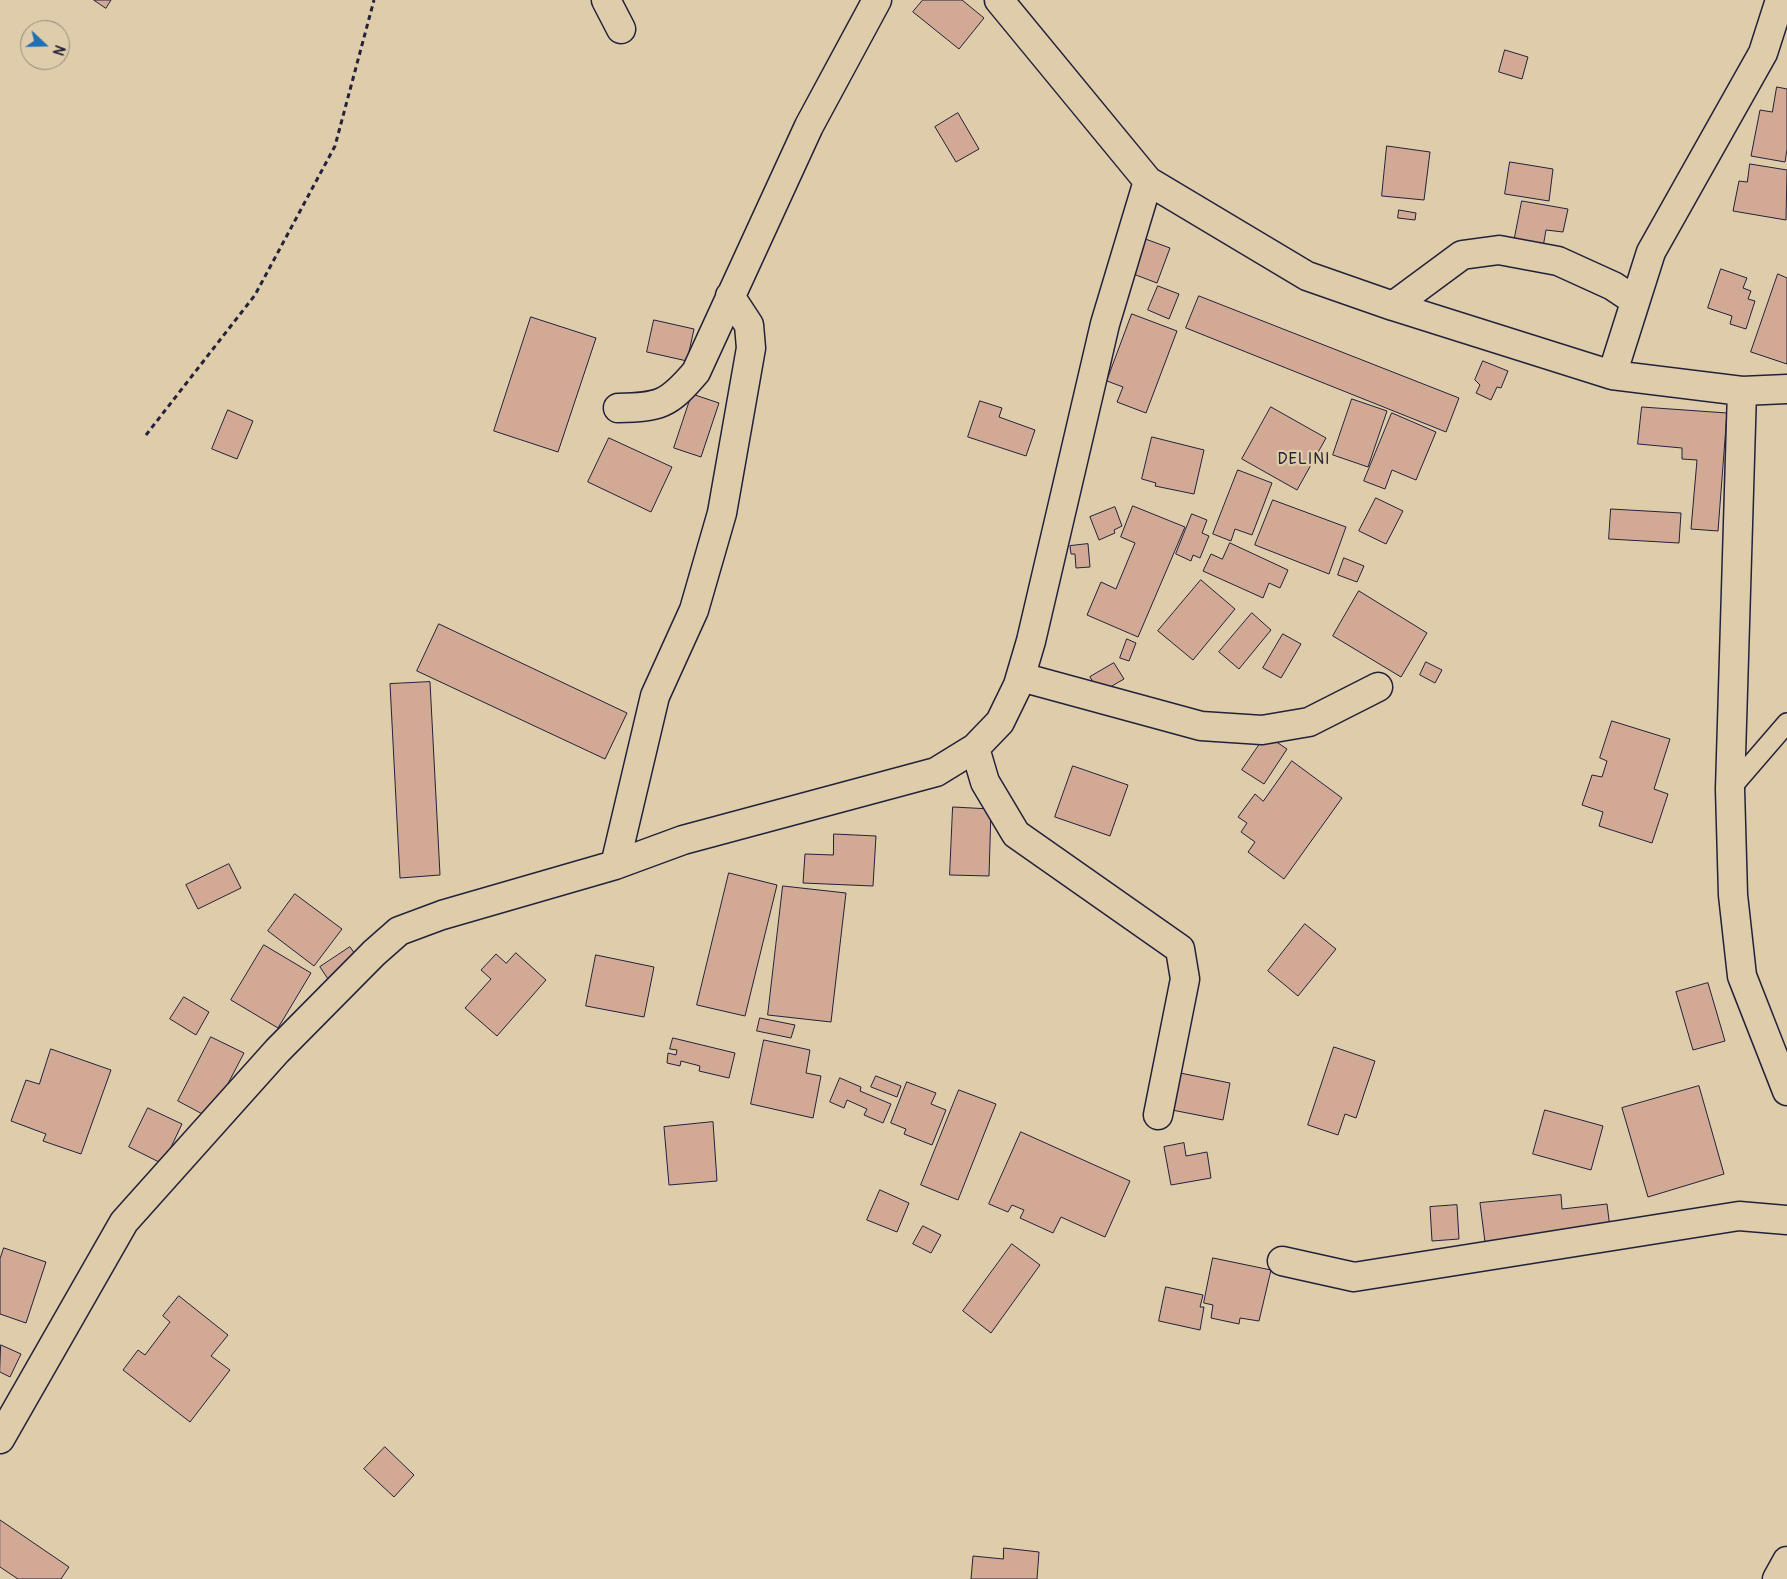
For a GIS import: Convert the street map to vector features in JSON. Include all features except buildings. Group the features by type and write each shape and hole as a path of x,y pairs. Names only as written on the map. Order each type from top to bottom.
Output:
{"street":[{"path":"606,0 620,29"},
{"path":"618,408 652,407 678,394 696,372 810,126 877,0"},
{"path":"999,0 1148,181 1307,276 1393,306 1612,375 1742,392 1787,389"},
{"path":"1612,375 1634,300 1651,252 1763,53 1780,0"},
{"path":"0,1438 124,1222 277,1051 374,953 399,931 442,915 614,865 683,840 936,772 975,748 1000,722 1020,677 1031,642 1105,324 1148,181"},
{"path":"1393,306 1462,255 1499,250 1558,261 1613,286 1634,300"},
{"path":"614,865 656,696 694,610 722,513 751,348 749,325 730,296"},
{"path":"1742,392 1730,789 1733,894 1742,976 1787,1092"},
{"path":"1020,677 1201,726 1262,730 1309,722 1378,687"},
{"path":"975,748 985,782 1016,834 1180,948 1185,979 1158,1115"},
{"path":"1282,1262 1354,1277 1738,1216 1787,1220"},
{"path":"1777,1579 1787,1561"}],"lane":[{"path":"1730,789 1787,723"}],"path":[{"path":"146,434 255,295 335,146 374,0"}],"district":[{"name":"DELINI","path":"1304,460"}]}
